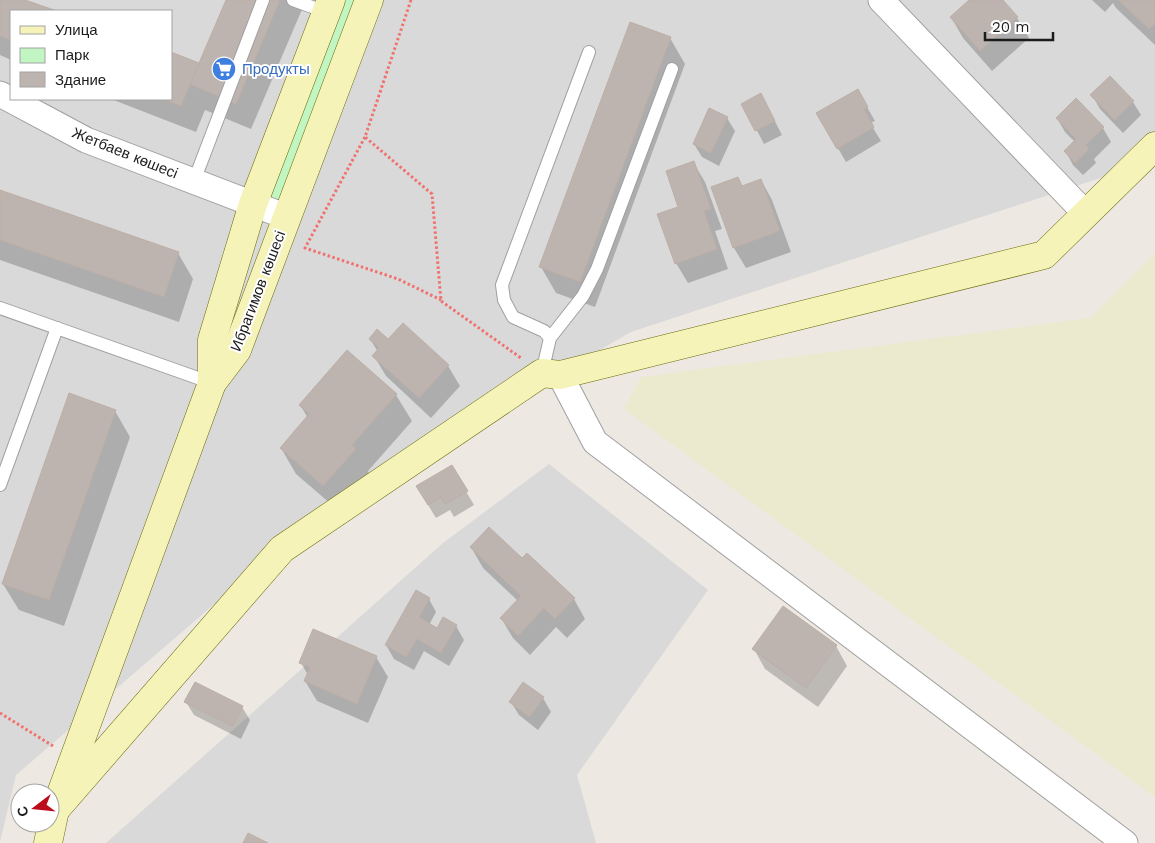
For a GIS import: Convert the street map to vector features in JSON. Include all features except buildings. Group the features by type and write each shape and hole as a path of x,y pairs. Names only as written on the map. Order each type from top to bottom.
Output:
{"street":[{"name":"Ибрагимов көшесі","path":"212,383 237,350 369,0"},
{"path":"881,0 1086,214"},
{"name":"Ибрагимов көшесі","path":"212,383 212,340 253,204 329,6"},
{"name":"Жетбаев көшесі","path":"11,100 86,140 253,204"},
{"path":"60,804 282,549 551,374 1044,254 1155,146"},
{"name":"Ибрагимов көшесі","path":"253,204 286,217"},
{"path":"551,374 595,442 1124,843"},
{"path":"60,796 212,383"}],"lane":[{"path":"194,181 263,0"},
{"path":"292,0 329,6"},
{"path":"551,374 550,338 544,331 513,317 504,300 502,285 589,52"},
{"path":"550,338 583,296 597,269 672,70"},
{"path":"0,308 212,383"},
{"path":"0,485 58,328"}],"path":[{"path":"411,0 365,137 305,248 398,279 441,301 551,374"},
{"path":"365,137 432,194 441,301"},
{"path":"0,713 74,758"}],"shaded area":[{"path":"0,0 1155,0 1155,160 631,332 327,507 16,775 14,783 10,783 10,800 0,842"},
{"path":"549,464 708,590 577,775 596,843 106,843 443,543"}],"green space":[{"path":"334,0 365,0 284,213 257,203"},
{"path":"1155,253 1155,797 624,409 641,377 1090,318"}],"place":[{"name":"Продукты","path":"224,69"}]}
